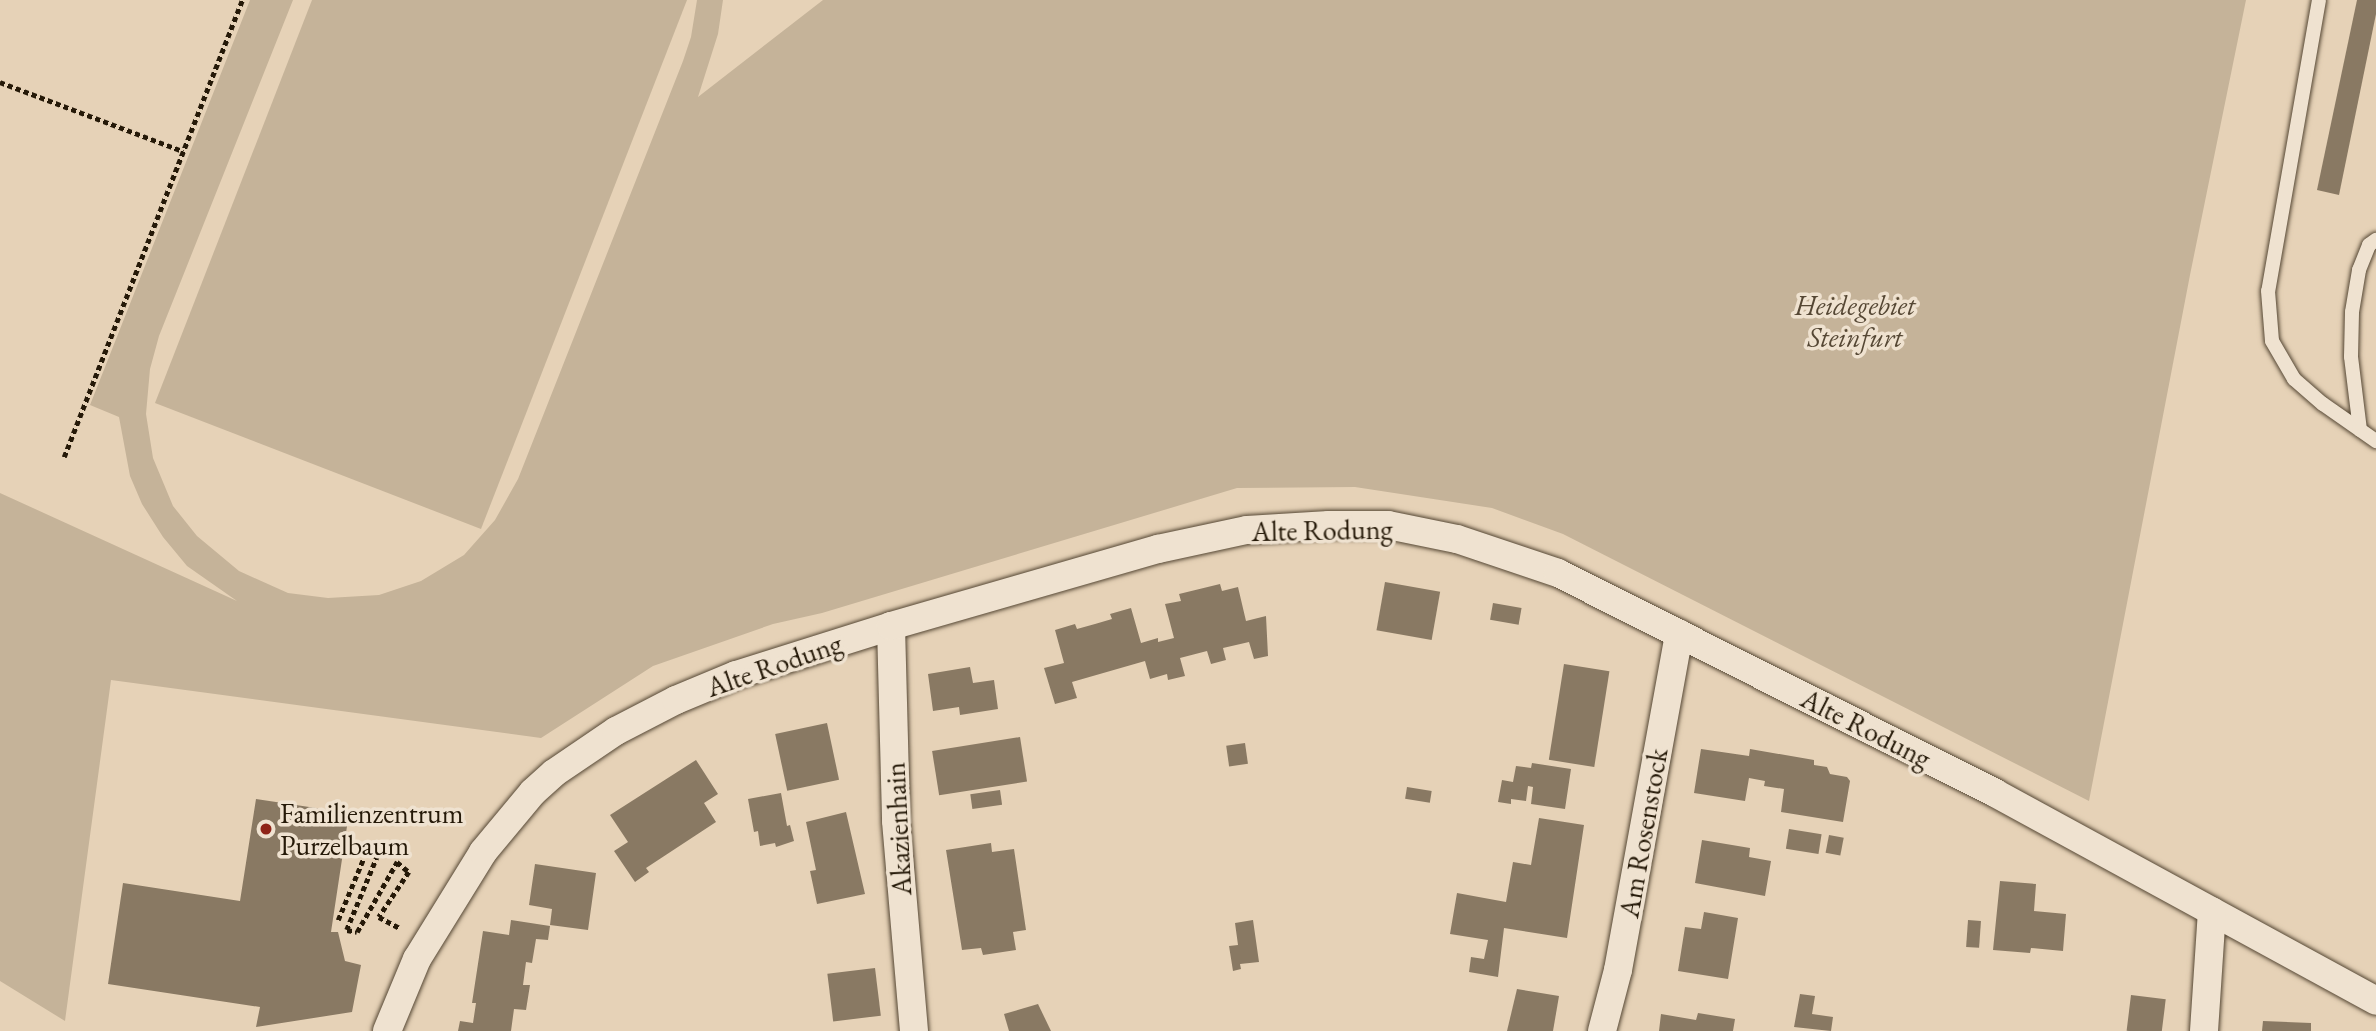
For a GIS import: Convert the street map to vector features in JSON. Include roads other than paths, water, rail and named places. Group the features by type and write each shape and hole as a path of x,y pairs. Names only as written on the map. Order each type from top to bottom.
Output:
{"street":[{"name":"Alte Rodung","path":"387,1031 396,1003 427,942 483,852 533,792 573,759 617,731 676,700 736,675 891,626 1158,548 1247,530 1388,525 1457,538 1558,573 1994,793 2376,1001"},
{"name":"Akazienhain","path":"891,626 896,821 914,1031"},
{"name":"Am Rosenstock","path":"1602,1031 1618,970 1679,633"},
{"path":"2204,1031 2212,911"}],"lane":[{"path":"2319,0 2268,291 2272,341 2294,379 2376,441"},
{"path":"2360,430 2351,357 2352,312 2359,270 2369,245 2376,240"}],"place":[{"name":"Familienzentrum Purzelbaum","path":"266,829"}],"park label":[{"name":"Heidegebiet Steinfurt","path":"1855,321"}]}
